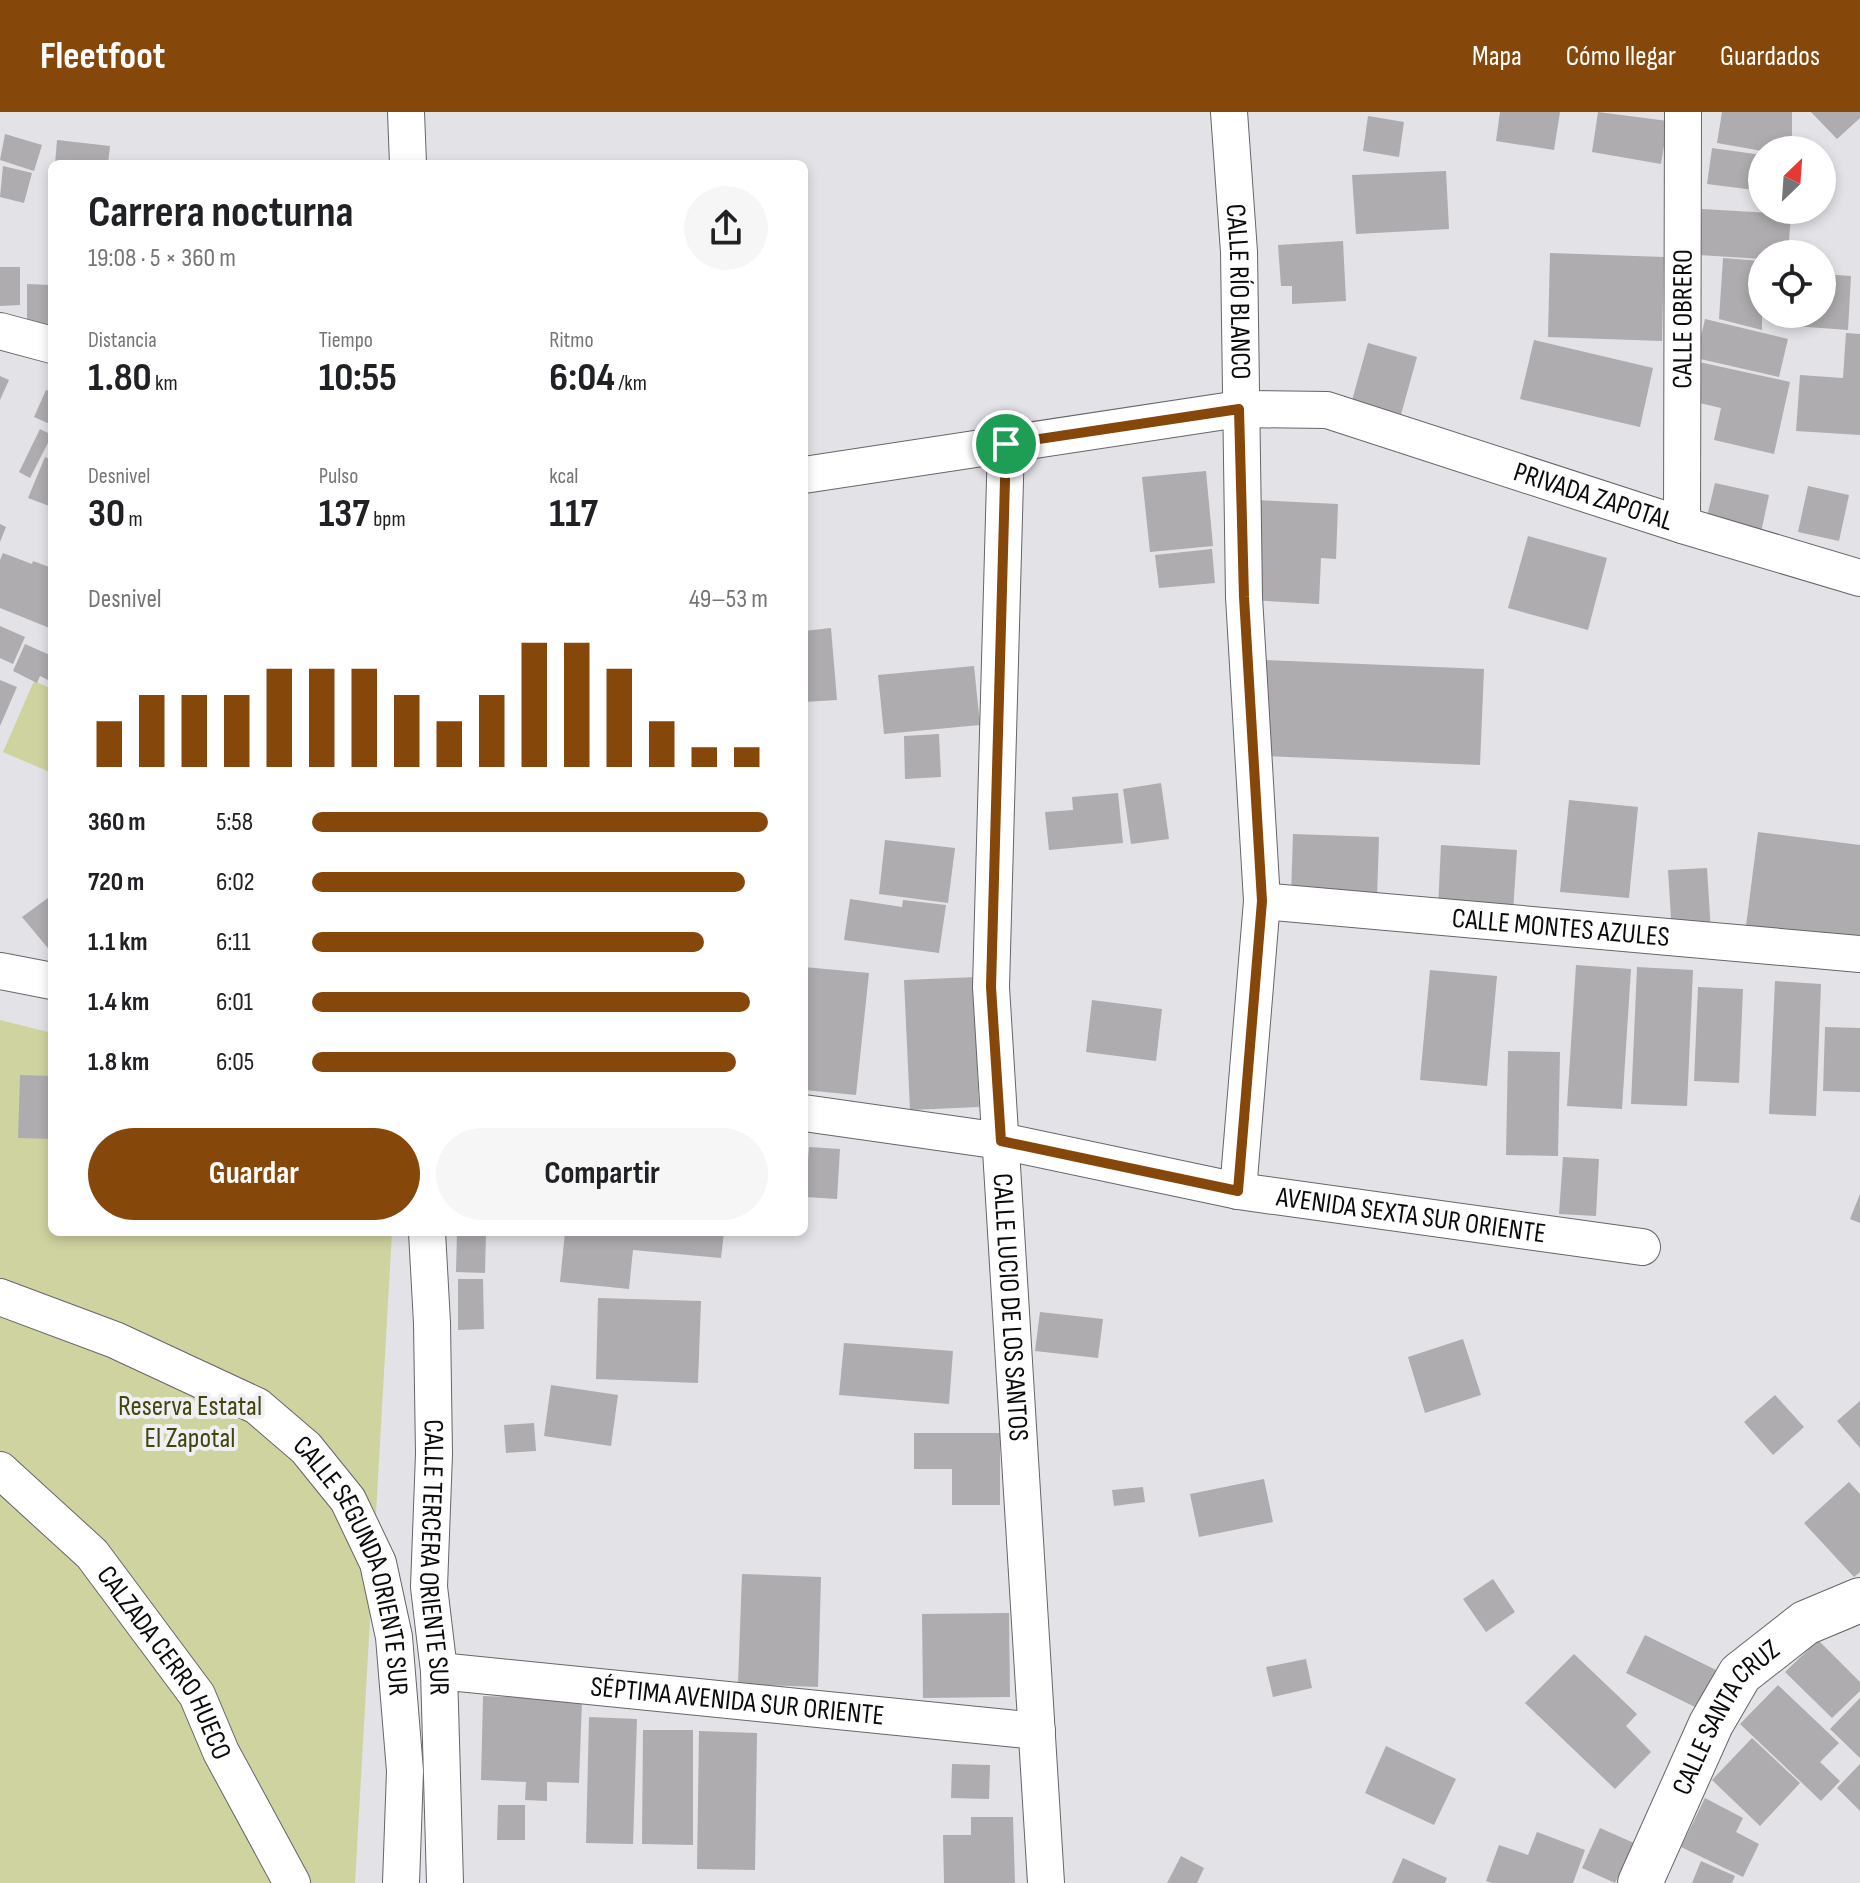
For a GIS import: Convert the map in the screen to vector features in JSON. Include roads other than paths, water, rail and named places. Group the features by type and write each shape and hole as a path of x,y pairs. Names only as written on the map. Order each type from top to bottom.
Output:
{"street":[{"path":"406,112 408,160"},
{"name":"CALLE RÍO BLANCO","path":"1229,112 1239,252 1244,597 1262,901 1238,1191"},
{"name":"CALLE OBRERO","path":"1682,525 1683,112"},
{"path":"0,331 48,344"},
{"name":"PRIVADA ZAPOTAL","path":"808,474 1239,409 1327,410 1682,525 1860,578"},
{"name":"CALLE LUCIO DE LOS SANTOS","path":"1006,444 991,987 1046,1883"},
{"name":"CALLE MONTES AZULES","path":"1262,901 1860,954"},
{"path":"0,971 48,980"},
{"name":"AVENIDA SEXTA SUR ORIENTE","path":"808,1114 1001,1141 1238,1191 1642,1247"},
{"name":"CALLE TERCERA ORIENTE SUR","path":"427,1236 434,1454 429,1587 439,1671 445,1883"},
{"name":"CALLE SEGUNDA ORIENTE SUR","path":"0,1297 115,1340 257,1406 306,1448 348,1500 378,1563 394,1637 405,1771 401,1883"},
{"name":"CALZADA CERRO HUECO","path":"0,1470 92,1554 197,1695 221,1752 292,1883"},
{"name":"CALLE SANTA CRUZ","path":"1640,1883 1711,1724 1740,1674 1805,1623 1860,1600"},
{"name":"SÉPTIMA AVENIDA SUR ORIENTE","path":"439,1671 1037,1731"}],"park label":[{"name":"Reserva Estatal El Zapotal","path":"190,1422"}]}
